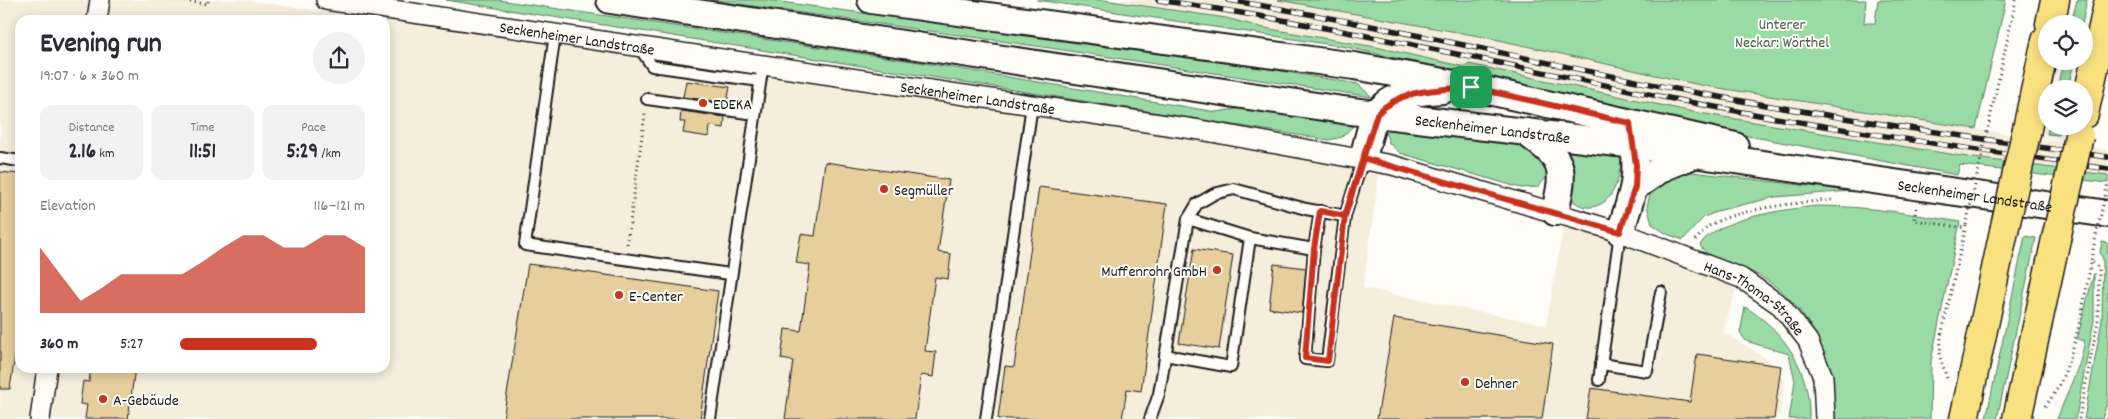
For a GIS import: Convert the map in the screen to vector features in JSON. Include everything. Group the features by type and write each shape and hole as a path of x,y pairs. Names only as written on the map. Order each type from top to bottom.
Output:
{"highway":[{"path":"2052,15 2055,0"},
{"path":"2091,80 2108,4"},
{"path":"1964,419 2040,70"},
{"path":"2028,416 2056,239 2079,135"}],"main road":[{"name":"Seckenheimer Landstraße","path":"610,0 1377,114 1525,132 1632,134 1775,156 1838,187"},
{"name":"Seckenheimer Landstraße","path":"871,0 1211,48 1270,54 1471,87 1632,134 1692,156 1838,187 2103,225"},
{"path":"1363,158 1377,114 1387,103 1412,93 1471,87"},
{"path":"1525,132 1549,149 1561,169 1561,187 1555,212"},
{"path":"1620,232 1635,187 1632,134"},
{"path":"1635,187 1664,167 1692,156"}],"street":[{"path":"98,15 100,0"},
{"name":"Seckenheimer Landstraße","path":"326,0 638,46 761,73 1032,105 1200,130 1363,158 1620,232"},
{"name":"Hans-Thoma-Straße","path":"1620,232 1740,278 1781,306 1808,341 1823,378 1825,419"},
{"path":"40,419 46,373"}],"lane":[{"path":"556,34 525,245 730,274"},
{"path":"710,419 761,73"},
{"path":"648,99 755,114"},
{"path":"986,419 1032,105"},
{"path":"0,158 15,160"},
{"path":"1320,211 1314,249 1305,358 1328,361 1345,216 1363,158"},
{"path":"1150,419 1159,394 1188,219 1197,204 1214,194 1234,190 1345,216"},
{"path":"1188,219 1250,238 1314,249"},
{"path":"1599,380 1620,232"},
{"path":"1165,355 1231,367 1250,238"},
{"path":"1601,364 1647,371 1661,292"}],"path":[{"path":"175,0 208,2"},
{"path":"1949,384 1940,358 1941,336 2016,0"},
{"path":"624,259 648,99"},
{"path":"2028,416 2052,398 2069,360 2108,183"},
{"path":"1688,257 1696,240 1709,226 1722,220 1760,209 1803,202 1838,187"},
{"path":"1908,206 1925,209"},
{"path":"1916,208 1914,220 1965,227"},
{"path":"1964,215 1974,216"},
{"path":"2089,233 2103,225"},
{"path":"2080,419 2098,320 2099,268 2091,260"},
{"path":"2107,419 2108,415"}],"shaded area":[{"path":"0,0 244,0 347,15 15,15 15,373 390,373 390,22 1139,129 1380,168 1363,288 1546,325 1564,223 1738,282 1723,332 1772,362 1785,381 1779,419 0,419"},
{"path":"1104,0 1278,0 1367,15 1490,38 1700,85 2108,150 2108,175 1974,158 1693,112 1469,64 1465,67 1376,47 1264,28 1226,18"}],"green space":[{"path":"446,0 498,0 919,62 1216,112 1242,108 1355,124 1342,137 1329,140"},
{"path":"710,0 766,0 1233,63 1358,84 1372,97 1050,48"},
{"path":"1037,0 1104,0 1226,18 1264,28 1376,47 1465,67 1469,64 1693,112 1974,158 2108,175 2108,183 1960,165 1957,175 1727,132 1346,47"},
{"name":"Unterer Neckar: Wörthel","path":"1278,0 1866,0 1864,23 1875,23 1878,0 2006,0 1976,129 1700,85 1490,38"},
{"path":"2077,0 2087,0 2084,15 2073,15"},
{"path":"2061,70 2072,70 2070,80 2059,80"},
{"path":"1390,124 1523,145 1548,163 1546,178 1538,187 1521,188 1400,153 1389,143 1384,128"},
{"path":"1555,141 1623,149 1617,183 1609,197 1592,207 1580,205 1571,199 1571,185"},
{"path":"1692,172 1851,191 1775,197 1721,210 1704,217 1683,240 1667,234 1652,224 1647,206 1651,191 1667,176"},
{"path":"1817,206 1907,213 1960,222 1931,361 1930,419 1834,419 1834,396 1824,353 1802,313 1770,282 1750,271 1715,258 1700,245 1708,236 1721,228 1753,216"},
{"path":"2025,236 2036,238 1997,419 1986,419"},
{"path":"2102,242 2108,243 2108,400 2102,419 2084,419 2102,320 2103,259 2100,252"},
{"path":"2094,273 2094,320 2077,412 2075,419 2057,419 2080,362 2085,341 2077,339"},
{"path":"1745,307 1772,328 1793,354 1805,385 1809,419 1789,419 1795,381 1789,354 1746,341 1740,333"}],"building":[{"path":"686,81 730,87 727,103 683,97"},
{"path":"681,111 725,117 724,128 710,126 709,137 683,133 685,122 680,122"},
{"path":"825,162 949,180 938,252 951,254 948,279 935,277 925,351 936,352 933,377 921,375 915,419 785,419 793,361 781,359 785,329 801,331 810,265 796,263 801,234 815,236"},
{"path":"0,172 15,174 15,356 10,389 0,389"},
{"path":"1039,187 1167,204 1141,391 1127,389 1122,419 998,419 1005,366 1014,367"},
{"path":"1194,249 1233,255 1219,349 1179,343"},
{"path":"528,264 718,291 700,419 503,419"},
{"path":"1274,264 1306,268 1302,313 1269,308"},
{"name":"Dehner","path":"1394,318 1553,344 1542,419 1377,419"},
{"path":"1697,354 1781,366 1774,419 1586,419 1591,388 1690,402"},
{"name":"A-Gebäude","path":"90,373 134,373 128,419 85,419 87,405 80,404 83,381 89,382"}],"railway":[{"path":"1158,0 1284,20 1770,117 1883,136 2108,169"},
{"path":"1228,0 1288,10 1758,104 2108,157"}],"place":[{"name":"EDEKA","path":"703,103"},
{"name":"Segmüller","path":"884,189"},
{"name":"Muffenrohr GmbH","path":"1217,270"},
{"name":"E-Center","path":"619,295"},
{"name":"Dehner","path":"1465,382"},
{"name":"A-Gebäude","path":"103,399"}],"route":[{"path":"1471,87 1412,93 1387,103 1377,114 1345,216 1328,361 1305,358 1314,249 1320,211 1345,216 1363,158 1392,165 1529,204 1620,232 1635,187 1636,165 1630,123 1471,87"}]}
